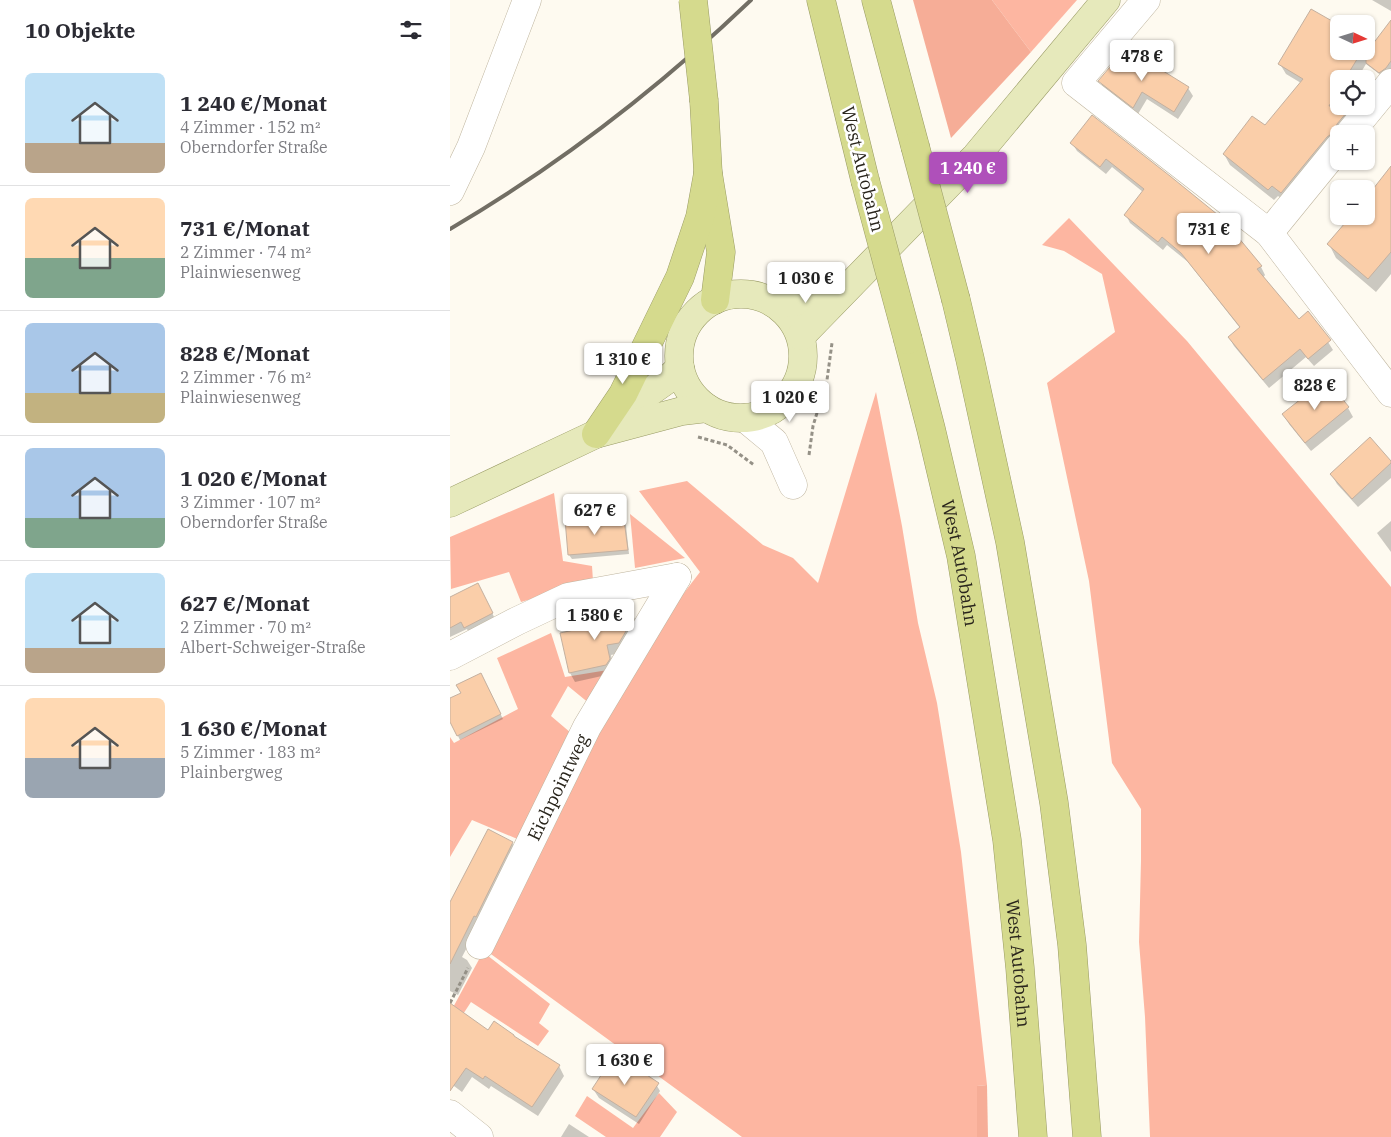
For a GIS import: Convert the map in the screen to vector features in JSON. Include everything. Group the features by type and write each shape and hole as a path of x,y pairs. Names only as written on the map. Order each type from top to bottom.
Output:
{"highway":[{"path":"693,0 704,101 708,173 721,252 715,300"},
{"name":"West Autobahn","path":"821,0 865,180 931,429 961,556 1007,840 1020,968 1033,1137"},
{"path":"876,0 956,300 1010,542 1054,804 1072,945 1087,1137"},
{"path":"596,434 624,394 680,278 700,217 708,173"}],"main road":[{"path":"800,336 976,156 1106,0"},
{"path":"775,304 798,301 851,284"},
{"path":"737,293 753,294 768,299 775,304 782,308 793,321 800,336 804,354 801,373 793,390 780,405 764,414 745,418 728,418 712,412 698,402 686,386 680,368 679,348 684,331 693,316 706,304 722,296 737,293"},
{"path":"596,434 637,401 668,380 680,368"},
{"path":"452,496 596,434 682,411 707,408"}],"street":[{"path":"450,191 472,147 527,0"},
{"path":"1146,0 1076,82 1269,233 1391,393"},
{"path":"1357,125 1391,83"},
{"path":"1269,233 1330,158"},
{"path":"745,418 774,442 793,485"},
{"name":"Eichpointweg","path":"450,656 517,621 568,598 676,577 586,727 480,945"},
{"path":"450,1114 479,1137"}],"path":[{"path":"450,1003 480,945"}],"shaded area":[{"path":"913,0 992,0 1031,52 951,138"},
{"path":"992,0 1077,0 1031,52"},
{"path":"1069,218 1187,341 1391,587 1391,1137 1150,1137 1145,1017 1139,942 1141,809 1112,763 1089,581 1047,383 1115,332 1102,274 1064,251 1042,245"},
{"path":"876,392 902,526 918,623 937,703 961,852 987,1085 977,1086 977,1137 742,1137 484,949 651,636 700,572 639,491 687,481 763,545 793,558 818,583"},
{"path":"554,493 563,561 592,566 593,581 521,602 509,572 451,589 450,537"},
{"path":"630,514 685,558 635,568"},
{"path":"551,633 565,677 614,669 590,704 568,686 551,716 571,733 522,841 472,820 450,857 450,737 454,743 518,709 497,658"},
{"path":"483,952 550,1004 539,1023 549,1031 538,1046 471,1002 450,1034 450,1013"},
{"path":"987,1085 988,1137 977,1137 977,1086"},
{"path":"659,1093 677,1112 660,1137 606,1137 575,1116 587,1096 633,1128"}],"building":[{"path":"1311,9 1330,20 1330,60 1357,60 1350,70 1330,70 1330,115 1344,115 1337,125 1330,125 1330,135 1281,193 1272,186 1268,190 1223,154 1252,116 1265,125 1303,79 1278,64"},
{"path":"1391,20 1391,61 1379,73 1366,63 1366,60 1375,60 1375,41"},
{"path":"1126,48 1189,87 1174,112 1142,92 1133,108 1098,81"},
{"path":"1092,115 1223,219 1262,266 1257,269 1299,319 1308,311 1331,340 1308,359 1300,349 1263,380 1228,337 1240,327 1181,253 1162,237 1158,242 1124,215 1144,189 1106,159 1100,167 1070,143"},
{"path":"1391,166 1391,252 1368,279 1327,244 1343,225 1375,225 1375,186"},
{"path":"1326,379 1349,407 1305,443 1282,414"},
{"path":"1370,437 1391,463 1352,499 1330,474"},
{"path":"603,515 603,522 624,520 628,550 568,555 565,519"},
{"path":"478,583 493,613 464,628 461,622 450,628 450,597"},
{"path":"631,608 633,619 619,643 607,645 610,659 606,665 569,673 560,633 602,624 600,615"},
{"path":"481,673 501,714 457,736 450,722 450,698 461,693 456,685"},
{"path":"488,829 513,842 476,917 474,916 450,964 450,902"},
{"path":"450,1003 488,1030 494,1021 560,1065 532,1107 485,1076 483,1079 466,1068 450,1091"},
{"path":"615,1054 659,1083 636,1117 592,1089"}],"railway":[{"path":"450,229 530,179 607,124 680,64 751,0"}]}
